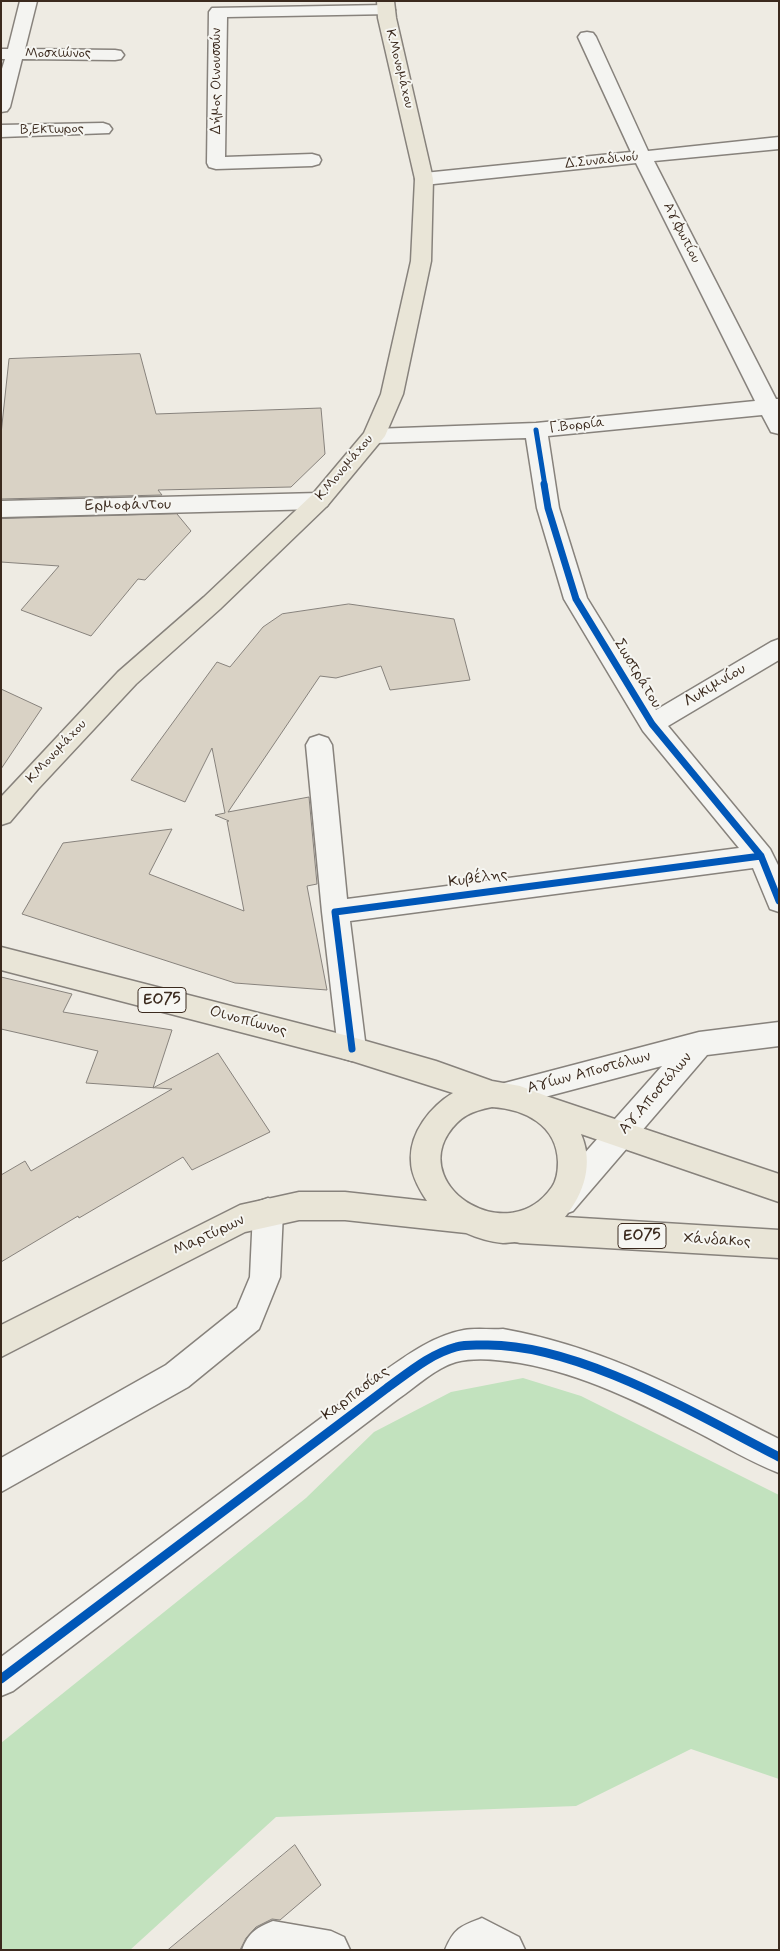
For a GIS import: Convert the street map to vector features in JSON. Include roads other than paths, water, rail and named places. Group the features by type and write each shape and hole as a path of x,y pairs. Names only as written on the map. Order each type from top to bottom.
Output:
{"main road":[{"name":"Κ.Μονομάχου","path":"1,815 29,782 128,678 212,603 319,500 374,436 392,394 421,261 424,179 385,6"},
{"name":"Οινοπίωνος","path":"1,958 352,1049 500,1094"},
{"name":"ΕΟ75","path":"544,1109 560,1124 570,1143 574,1164 570,1185 559,1204 544,1217 526,1225 506,1228 485,1227 465,1219 447,1206 433,1187 427,1166 428,1145 436,1126 451,1110 470,1099 500,1094 526,1100 544,1109 779,1188"},
{"name":"Μαρτύρων","path":"1,1342 240,1219 299,1206 345,1206 465,1219"},
{"name":"Χάνδακος","path":"506,1228 779,1244"}],"street":[{"path":"1,107 9,54 30,1"},
{"name":"Δήμος Οινουσσών","path":"312,160 216,163 218,12 385,6"},
{"name":"Αγ.Φωτίου","path":"587,37 642,157 774,406 779,427"},
{"name":"Μοσχιώνος","path":"9,54 115,55"},
{"name":"Β,Εκτωρος","path":"1,131 103,129"},
{"name":"Δ.Συναδινού","path":"424,179 779,143"},
{"name":"Γ.Βορρία","path":"374,436 536,430 774,406"},
{"name":"Σωστράτου","path":"536,430 548,508 576,599 652,724 761,856 779,901"},
{"name":"Ερμοφάντου","path":"1,509 319,500"},
{"path":"254,502 288,530"},
{"name":"Λυκιμνίου","path":"652,724 779,648"},
{"path":"320,745 335,912 352,1049"},
{"name":"Κυβέλης","path":"335,912 761,856"},
{"name":"Αγ.Αποστόλων","path":"559,1204 699,1044 779,1034"},
{"name":"Αγίων Αποστόλων","path":"500,1094 699,1044"},
{"path":"1,1476 177,1376 248,1318 265,1277 268,1212"},
{"name":"Καρπασίας","path":"1,1679 386,1388 427,1360 466,1345 518,1347 561,1356 655,1395 779,1456"},
{"path":"464,1950 472,1941 482,1937 506,1950"},
{"path":"262,1950 273,1940 331,1950"}]}
